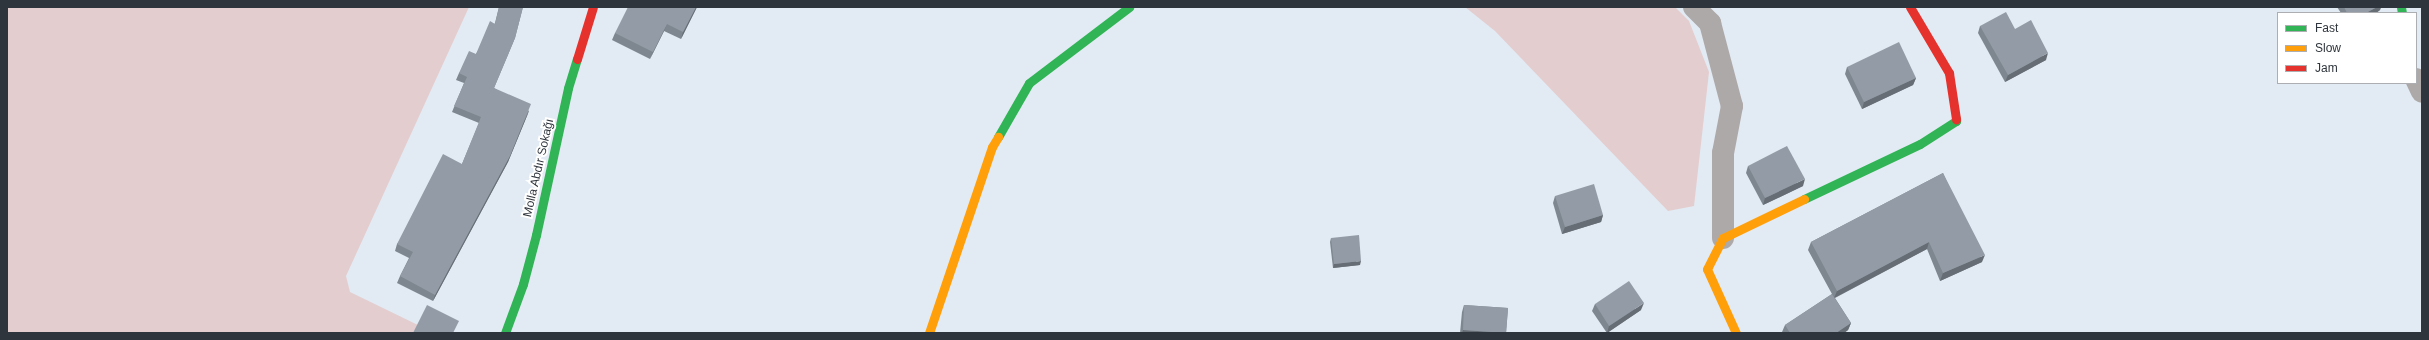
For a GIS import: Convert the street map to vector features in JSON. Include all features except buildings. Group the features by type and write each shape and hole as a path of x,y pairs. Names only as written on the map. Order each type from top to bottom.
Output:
{"street":[{"name":"Molla Abdır Sokağı","path":"505,333 523,284 536,235 568,88 593,7"},
{"path":"930,333 992,147 1029,83 1129,7"},
{"path":"1694,7 1710,23 1732,106 1723,153 1723,238 1707,269 1736,333"},
{"path":"1723,238 1920,144 1956,121 1949,73 1910,7"},
{"path":"2417,81 2422,92"}],"shaded area":[{"path":"7,7 469,7 346,276 350,292 422,327 422,333 7,333"},
{"path":"1465,7 1675,7 1689,21 1709,72 1694,206 1668,211 1495,31"}],"traffic: fast":[{"path":"998,137 1029,83 1129,7"},
{"path":"2401,7 2402,12"},
{"path":"505,333 523,284 536,235 568,88 577,59"},
{"path":"1804,199 1920,144 1956,121 1956,119"}],"traffic: slow":[{"path":"929,333 992,147 998,137"},
{"path":"1736,333 1707,269 1723,238 1804,199"}],"traffic: jam":[{"path":"577,59 593,7"},
{"path":"1910,7 1949,73 1956,119"}]}
